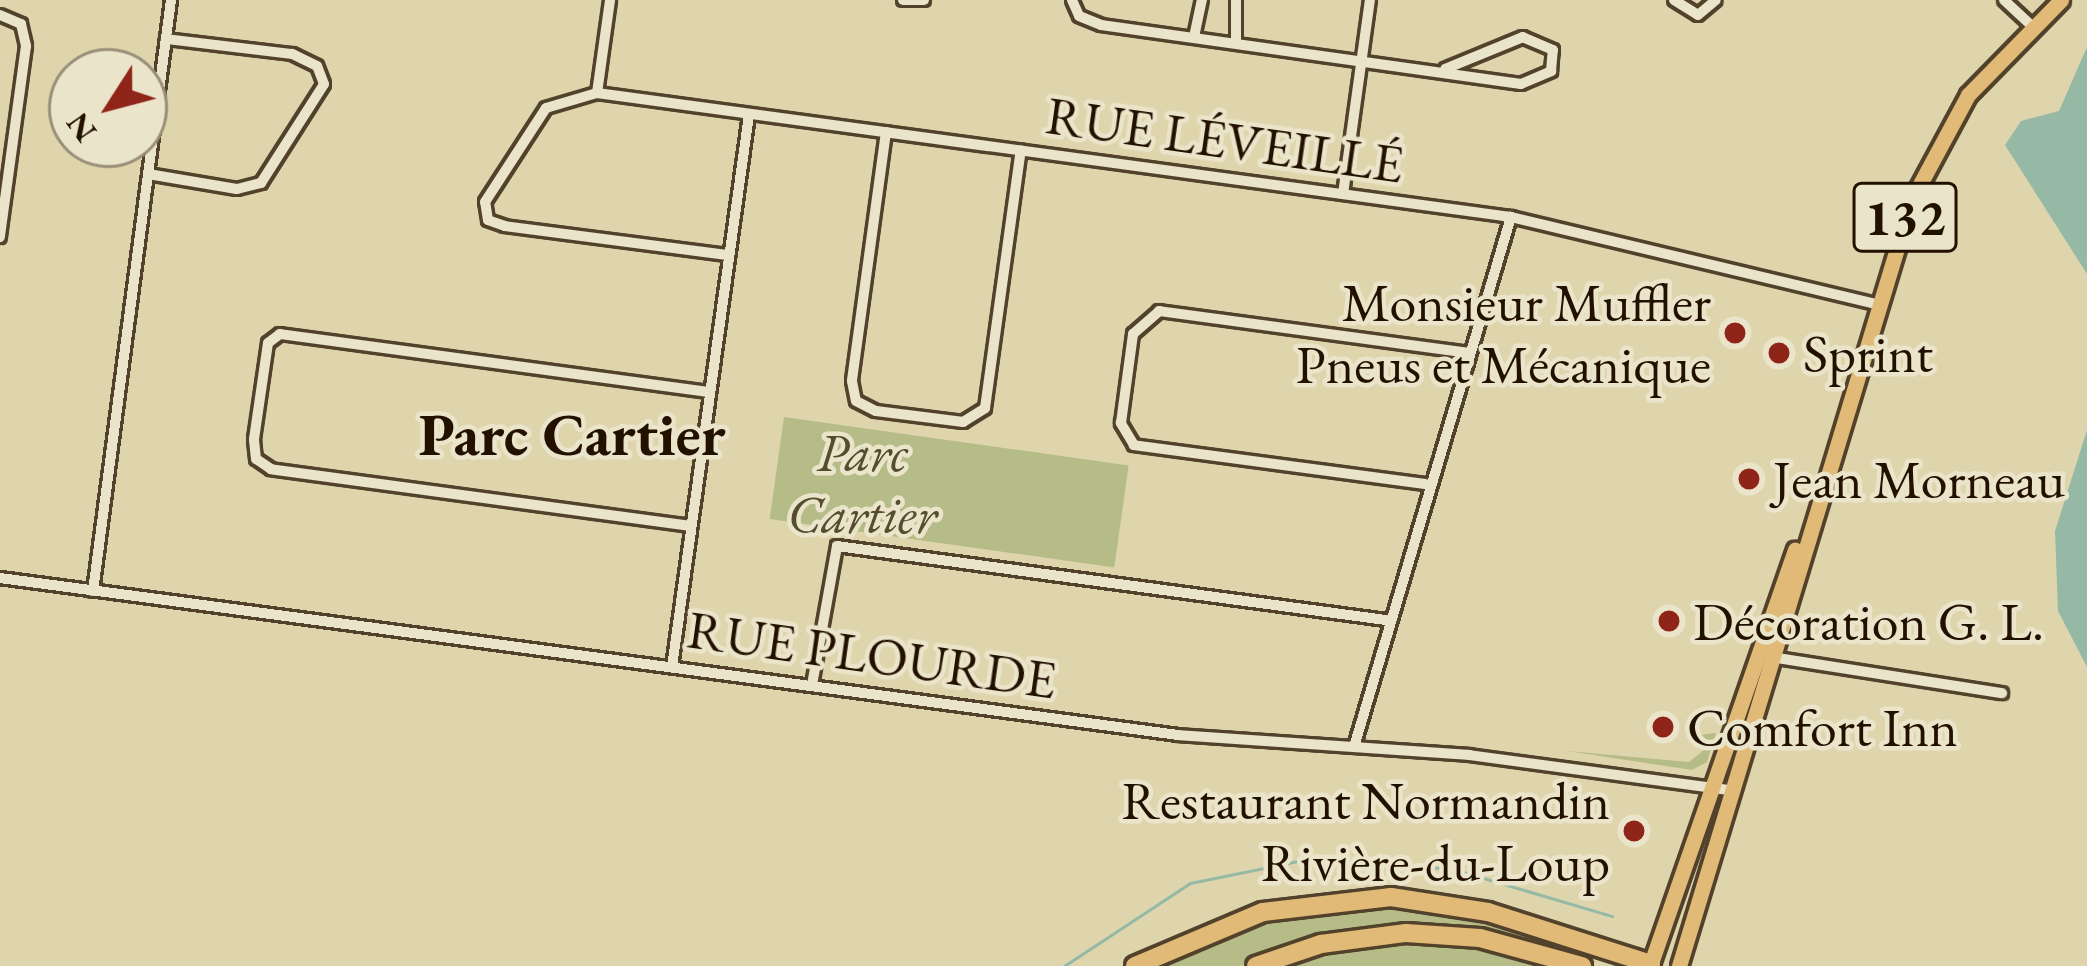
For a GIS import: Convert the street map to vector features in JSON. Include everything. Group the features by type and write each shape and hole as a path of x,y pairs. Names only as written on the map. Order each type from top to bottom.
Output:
{"highway":[{"path":"1135,966 1263,912 1374,898 1488,912 1652,965"},
{"path":"1256,966 1406,933 1480,938 1582,966"}],"main road":[{"name":"132","path":"1679,966 1776,658 1877,304 1932,152 2032,25 2060,1"},
{"name":"132","path":"1652,965 1708,786 1825,474"}],"street":[{"path":"93,591 171,0"},
{"path":"597,93 610,0"},
{"path":"903,0 925,0"},
{"path":"1072,0 1088,23 1532,84 1550,71 1553,50 1523,37 1445,69"},
{"path":"1195,37 1202,0"},
{"path":"1236,0 1236,42"},
{"path":"1342,194 1370,0"},
{"path":"1674,0 1698,15 1716,0"},
{"path":"2004,0 2032,25"},
{"path":"0,15 21,24 26,46 0,237"},
{"path":"148,174 237,189 261,182 324,84 317,66 292,54 166,39"},
{"name":"RUE LÉVEILLÉ","path":"727,255 488,220 484,202 556,99 597,93 1511,217 1877,304"},
{"path":"672,667 749,115"},
{"path":"886,132 852,381 856,401 876,411 963,422 985,408 1021,150"},
{"path":"1354,748 1425,484 1511,217"},
{"path":"1425,484 1134,445 1121,423 1133,334 1159,311 1468,353"},
{"path":"691,526 271,469 256,459 254,439 268,344 280,334 710,392"},
{"path":"812,685 837,546 1386,620"},
{"name":"RUE PLOURDE","path":"0,578 1178,735 1354,748 1735,790"},
{"path":"1756,652 2002,693"}],"green space":[{"name":"Parc Cartier","path":"784,417 1129,465 1114,567 770,519"},
{"path":"1716,733 1707,762 1692,770 1567,751 1689,762 1704,750 1699,735"},
{"path":"1380,905 1501,922 1612,960 1499,932 1406,926 1240,966 1153,966 1256,922"},
{"path":"1396,941 1463,945 1556,966 1278,966"}],"shaded area":[{"path":"2087,47 2087,274 2005,145 2021,121 2059,111"},
{"path":"2087,430 2087,667 2058,611 2055,531"}],"waterway":[{"path":"1064,966 1190,883 1308,859 1453,869 1612,916"}],"place":[{"name":"Monsieur Muffler Pneus et Mécanique","path":"1735,333"},
{"name":"Sprint","path":"1779,353"},
{"name":"Jean Morneau","path":"1749,479"},
{"name":"Décoration G. L.","path":"1669,621"},
{"name":"Comfort Inn","path":"1663,727"},
{"name":"Restaurant Normandin Rivière-du-Loup","path":"1634,831"}],"district":[{"name":"Parc Cartier","path":"572,434"}]}
